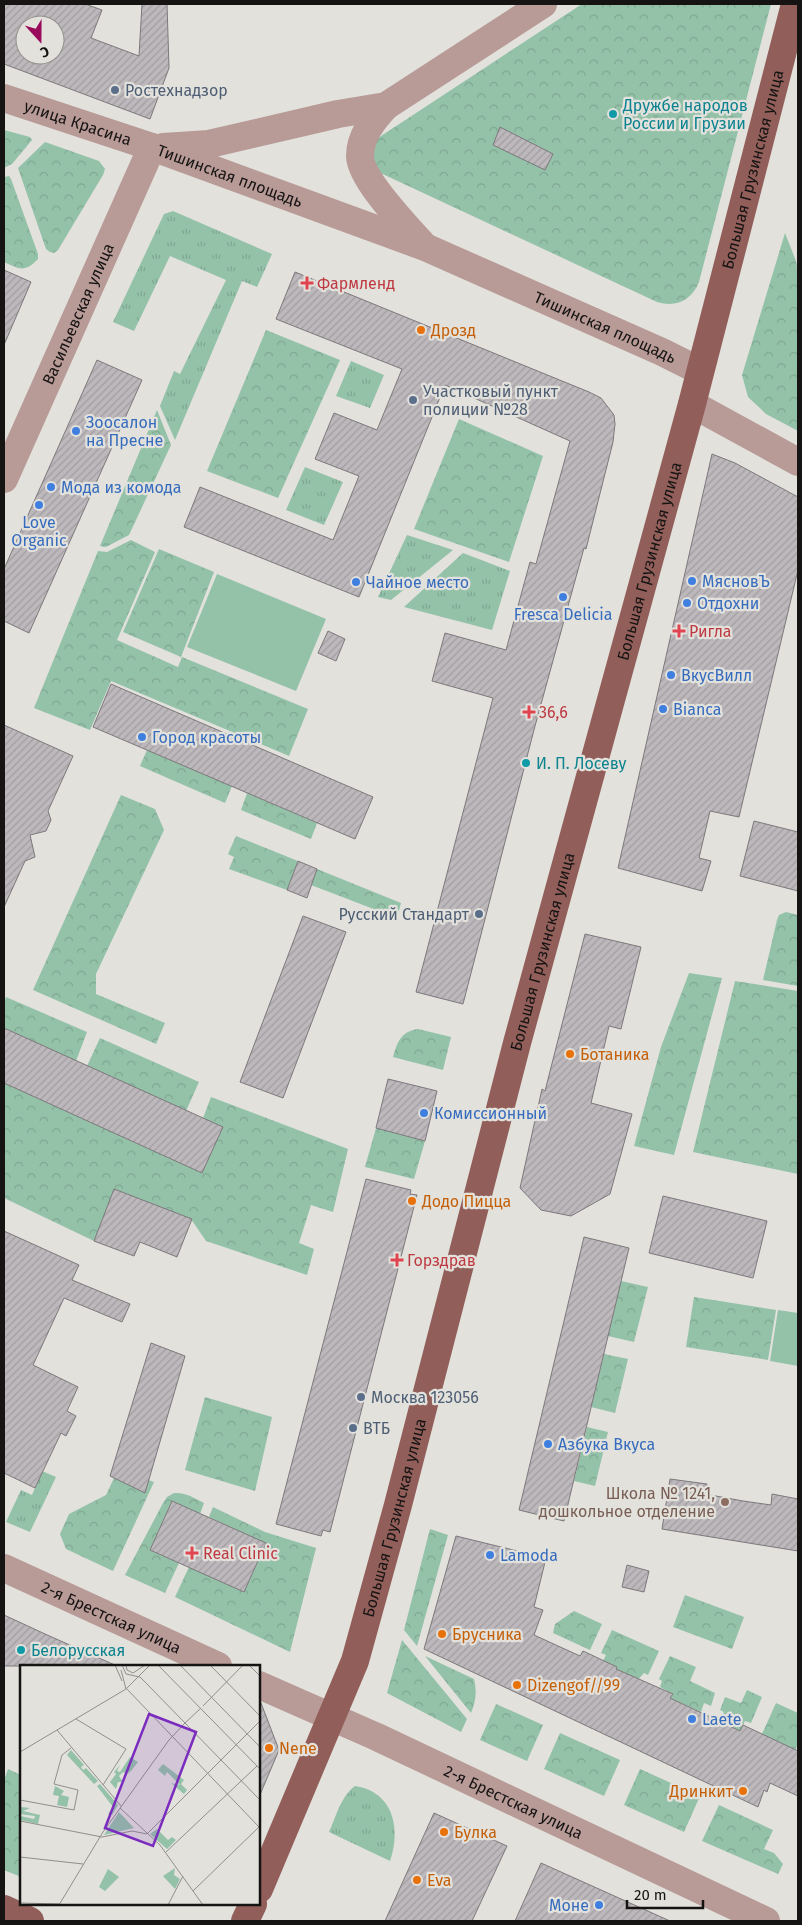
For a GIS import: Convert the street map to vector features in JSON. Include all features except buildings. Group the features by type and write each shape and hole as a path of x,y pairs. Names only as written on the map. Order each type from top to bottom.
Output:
{"main road":[{"name":"Большая Грузинская улица","path":"260,1887 355,1661 398,1505 517,1043 692,404 795,4"},
{"path":"245,1921 253,1905"},
{"path":"4,1909 30,1921"}],"street":[{"name":"Тишинская площадь","path":"152,147 209,144 338,114 386,106 542,4"},
{"name":"улица Красина","path":"4,98 103,133 152,147"},
{"path":"386,106 373,120 366,132 360,157 363,170 390,207 425,247"},
{"name":"Тишинская площадь","path":"152,147 425,247 662,352 700,371"},
{"name":"Васильевская улица","path":"4,479 152,147"},
{"path":"692,404 798,462"},
{"name":"2-я Брестская улица","path":"4,1568 216,1665"},
{"name":"2-я Брестская улица","path":"260,1685 378,1737 766,1921"}],"green space":[{"path":"582,4 771,4 699,282 688,298 677,303 664,304 657,302 374,170 374,142 381,136"},
{"path":"4,130 30,137 32,140 12,164 4,168"},
{"path":"45,142 99,161 105,169 58,250 54,253 46,249 18,168"},
{"path":"9,176 38,254 38,259 25,268 18,268 4,262 4,177"},
{"path":"173,211 272,254 257,287 242,281 175,440 160,406 174,371 180,374 226,280 170,256 134,331 113,322 164,214"},
{"path":"785,233 796,261 798,274 798,431 766,414 748,397 742,375"},
{"path":"266,330 340,360 278,498 207,471"},
{"path":"351,361 384,375 370,408 336,396"},
{"path":"157,410 171,445 129,535 106,547 100,546"},
{"path":"459,419 543,456 509,562 414,529"},
{"path":"305,467 343,482 324,525 286,510"},
{"path":"407,535 453,550 391,600 378,597"},
{"path":"131,540 155,552 117,640 178,667 182,657 308,709 289,756 111,681 90,730 34,708 98,551 107,552"},
{"path":"159,549 214,572 181,657 123,632"},
{"path":"463,553 510,571 492,630 404,607"},
{"path":"217,574 326,619 296,691 187,647"},
{"path":"147,750 232,786 225,803 140,766"},
{"path":"247,793 317,823 311,839 241,810"},
{"path":"121,795 155,809 164,830 96,974 96,994 165,1023 156,1044 33,990"},
{"path":"236,836 298,861 287,890 229,869 234,857 228,854"},
{"path":"317,869 401,903 397,918 311,885"},
{"path":"786,912 798,915 798,986 763,980 777,920 779,915"},
{"path":"689,973 722,978 674,1155 634,1146 661,1047"},
{"path":"735,981 798,991 798,1174 693,1152"},
{"path":"6,997 87,1032 76,1061 4,1028 4,1003"},
{"path":"418,1029 451,1037 443,1070 393,1057 401,1038 407,1032"},
{"path":"100,1038 199,1082 186,1111 87,1066"},
{"path":"4,1083 202,1173 203,1118 211,1097 348,1149 333,1212 311,1205 299,1243 314,1249 307,1275 206,1241 191,1219 114,1189 94,1241 4,1198"},
{"path":"376,1128 425,1141 414,1179 365,1167"},
{"path":"621,1281 648,1287 634,1342 608,1336"},
{"path":"694,1297 776,1310 768,1360 686,1347"},
{"path":"778,1310 798,1313 798,1366 770,1361"},
{"path":"604,1354 628,1359 615,1413 591,1407"},
{"path":"205,1397 272,1417 255,1491 185,1470"},
{"path":"587,1427 608,1432 595,1486 574,1481"},
{"path":"42,1471 56,1477 30,1532 6,1522 21,1490 32,1495"},
{"path":"114,1478 144,1492 148,1480 154,1482 113,1571 66,1549 60,1534 69,1514 106,1495"},
{"path":"174,1493 186,1494 204,1503 200,1514 172,1501 150,1550 179,1563 165,1593 125,1575 163,1503 167,1497"},
{"path":"213,1507 265,1532 316,1548 290,1652 175,1597 189,1567 244,1592 266,1544 209,1517"},
{"path":"430,1529 448,1535 417,1646 404,1630"},
{"path":"685,1595 744,1617 732,1649 673,1627"},
{"path":"574,1611 602,1624 590,1650 553,1633 555,1624"},
{"path":"612,1630 659,1651 648,1675 644,1673 636,1682 615,1672 617,1667 603,1661 606,1655 601,1653"},
{"path":"402,1640 467,1719 461,1732 387,1693"},
{"path":"425,1656 474,1679 476,1696 471,1713"},
{"path":"670,1656 696,1667 690,1681 715,1693 711,1706 704,1703 701,1712 670,1698 673,1694 660,1687 662,1681 659,1679"},
{"path":"747,1690 762,1697 751,1723 745,1721 740,1731 720,1721 724,1712 720,1710 725,1697 741,1703"},
{"path":"776,1703 798,1713 798,1744 793,1755 762,1734"},
{"path":"496,1704 543,1725 527,1761 480,1740"},
{"path":"560,1733 620,1760 604,1796 544,1769"},
{"path":"8,1769 20,1775 20,1877 4,1870 4,1780"},
{"path":"640,1769 700,1796 684,1832 624,1805"},
{"path":"355,1786 368,1790 378,1796 386,1804 391,1814 395,1837 390,1861 329,1832 342,1801"},
{"path":"719,1805 773,1830 764,1849 774,1853 783,1864 778,1874 702,1841"}],"place":[{"name":"Ростехнадзор","path":"115,90"},
{"name":"Дружбе народов России и Грузии","path":"613,114"},
{"name":"Фармленд","path":"307,283"},
{"name":"Дрозд","path":"421,330"},
{"name":"Участковый пункт полиции №28","path":"413,400"},
{"name":"Зоосалон на Пресне","path":"76,431"},
{"name":"Мода из комода","path":"51,487"},
{"name":"Love Organic","path":"39,505"},
{"name":"МясновЪ","path":"692,581"},
{"name":"Чайное место","path":"356,582"},
{"name":"Fresca Delicia","path":"563,597"},
{"name":"Отдохни","path":"687,603"},
{"name":"Ригла","path":"679,631"},
{"name":"ВкусВилл","path":"671,675"},
{"name":"Bianca","path":"663,709"},
{"name":"36,6","path":"529,712"},
{"name":"Город красоты","path":"142,737"},
{"name":"И. П. Лосеву","path":"526,763"},
{"name":"Русский Стандарт","path":"479,914"},
{"name":"Ботаника","path":"570,1054"},
{"name":"Комиссионный","path":"424,1113"},
{"name":"Додо Пицца","path":"412,1201"},
{"name":"Горздрав","path":"397,1260"},
{"name":"Москва 123056","path":"361,1397"},
{"name":"ВТБ","path":"353,1428"},
{"name":"Азбука Вкуса","path":"548,1444"},
{"name":"Школа № 1241, дошкольное отделение","path":"725,1502"},
{"name":"Real Clinic","path":"192,1553"},
{"name":"Lamoda","path":"490,1555"},
{"name":"Брусника","path":"442,1634"},
{"name":"Белорусская","path":"21,1650"},
{"name":"Dizengof//99","path":"517,1685"},
{"name":"Laete","path":"692,1719"},
{"name":"Nene","path":"269,1748"},
{"name":"Дринкит","path":"743,1791"},
{"name":"Булка","path":"444,1832"},
{"name":"Eva","path":"417,1880"},
{"name":"Моне","path":"599,1905"}]}
